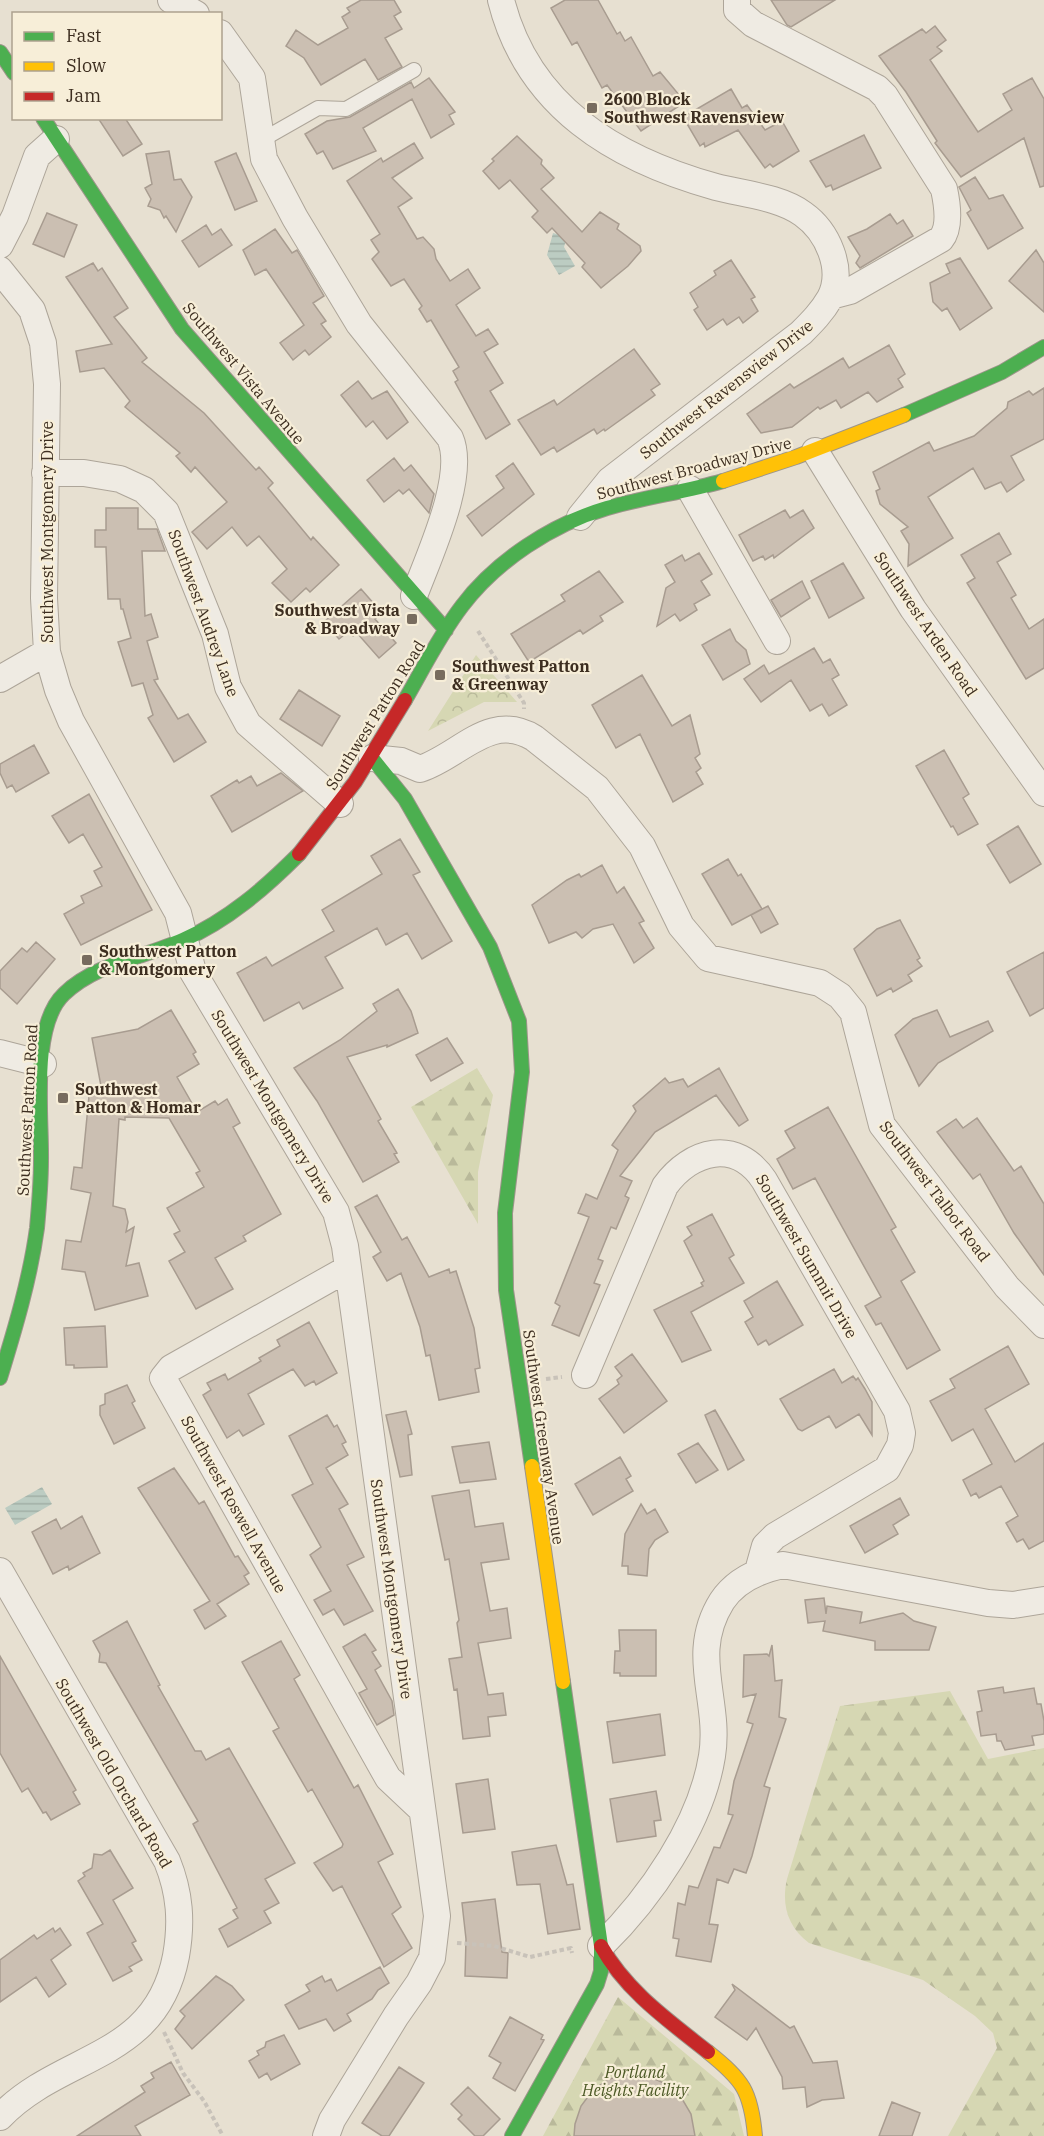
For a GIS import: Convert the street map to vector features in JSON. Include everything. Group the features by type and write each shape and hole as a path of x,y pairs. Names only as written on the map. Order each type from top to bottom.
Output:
{"street":[{"path":"171,0 192,12"},
{"name":"Southwest Ravensview Drive","path":"501,0 514,44 526,64 550,97 581,124 637,158 675,174 775,202 802,213 819,229 830,249 835,266 831,296 820,314 801,333 610,480 580,517"},
{"path":"737,3 740,15 753,24 877,88 885,96 944,189 947,205 945,234 941,239 850,291 831,296"},
{"path":"222,36 252,78 260,141 264,159 274,180 359,324 450,438 454,448 455,474 414,597"},
{"path":"0,52 12,70"},
{"path":"0,244 15,216 37,156 50,129"},
{"name":"Southwest Vista Avenue","path":"50,129 182,329 414,597 446,630"},
{"name":"Southwest Montgomery Drive","path":"0,270 32,310 43,343 47,384 44,598 47,652 57,690 71,721 178,913 193,972 336,1212 345,1246 422,1810 435,1889 436,1942 432,1958 419,1983 332,2120 326,2136"},
{"name":"Southwest Broadway Drive","path":"446,630 473,593 504,563 533,543 580,517 690,489 815,452 979,383 1017,365 1044,347"},
{"name":"Southwest Arden Road","path":"815,452 913,609 1044,793"},
{"name":"Southwest Audrey Lane","path":"45,473 84,473 120,479 144,490 166,512 215,634 228,687 248,724 340,804"},
{"path":"690,489 777,641"},
{"name":"Southwest Patton Road","path":"0,1378 19,1318 32,1261 41,1183 46,1025 60,997 83,979 185,940 220,918 282,870 340,804 372,758 446,630"},
{"path":"0,679 47,652"},
{"path":"372,758 401,761 420,769 495,730 503,728 523,732"},
{"name":"Southwest Talbot Road","path":"523,732 597,788 642,846 681,926 708,958 820,983 840,996 853,1012 882,1125 1007,1287 1044,1325"},
{"name":"Southwest Greenway Avenue","path":"372,758 405,799 489,947 513,1000 519,1021 522,1072 504,1239 506,1290 602,1946 601,1971 597,1984 512,2136"},
{"path":"0,1053 44,1064"},
{"name":"Southwest Summit Drive","path":"585,1375 664,1186 674,1173 700,1156 713,1154 731,1154 750,1163 764,1180 897,1411 902,1433 900,1445 887,1469 775,1536 765,1546 758,1571"},
{"name":"Southwest Roswell Avenue","path":"347,1269 171,1368 163,1378 388,1778 422,1810"},
{"path":"755,2136 752,2103 733,2072 650,2006 612,1965 602,1946 638,1908 690,1825 712,1755 712,1712 705,1659 709,1627 727,1593 758,1571 783,1565 988,1603 1013,1605 1044,1600"},
{"name":"Southwest Old Orchard Road","path":"0,1571 174,1879 180,1914 176,1953 165,1991 149,2017 118,2044 40,2087 0,2117"}],"lane":[{"path":"260,141 318,108 346,109 414,70"}],"path":[{"path":"478,630 524,703 523,732"},
{"path":"518,1370 536,1368 537,1380 585,1375"},
{"path":"436,1942 494,1946 530,1957 571,1948 572,1958 602,1946"},
{"path":"149,2017 169,2040 183,2073 204,2101 223,2136"}],"green space":[{"path":"476,655 517,702 484,702 428,731"},
{"path":"477,1068 493,1095 478,1172 478,1224 411,1107"},
{"path":"950,1691 988,1759 1044,1748 1044,2136 948,2136 997,2048 993,2033 975,2016 923,1980 809,1943 791,1923 786,1906 787,1879 840,1706"},
{"name":"Portland Heights Facility","path":"618,1997 734,2094 744,2136 543,2136"}],"shaded area":[{"path":"553,233 567,237 564,247 575,266 559,275 547,255"},
{"path":"42,1487 52,1504 15,1525 5,1508"}],"building":[{"path":"361,0 394,0 401,12 394,16 402,29 385,38 402,67 378,80 365,59 321,85 304,58 286,46 296,30 318,45 348,28 342,17 350,12 347,8"},
{"path":"565,0 598,0 617,34 620,32 625,41 631,37 653,76 660,72 685,102 641,131 607,85 602,88 577,42 572,45 551,8"},
{"path":"771,0 835,0 791,27 787,25"},
{"path":"935,26 946,40 937,47 942,51 930,60 978,132 1012,110 1003,94 1032,78 1044,99 1044,186 1040,187 1024,138 961,177 935,143 937,141 906,92 879,56 922,29 926,33"},
{"path":"429,78 455,112 449,115 454,124 431,138 412,99 363,128 376,151 333,169 323,151 317,154 305,134 327,121 350,117 411,82 414,88"},
{"path":"731,89 742,108 747,105 765,130 782,121 799,151 773,167 770,164 765,168 738,130 705,147 704,143 700,146 683,117"},
{"path":"99,120 126,120 142,144 123,156"},
{"path":"864,135 881,168 833,190 831,185 826,187 810,161"},
{"path":"517,136 542,160 541,164 554,178 541,189 582,232 600,212 619,224 617,229 640,246 641,251 628,266 601,288 582,267 585,263 552,228 547,233 532,217 538,211 510,180 499,189 483,171 494,161 492,159"},
{"path":"414,143 423,158 392,178 412,198 398,207 417,239 423,237 434,249 436,259 450,281 468,269 480,288 456,305 476,336 488,329 498,344 484,352 503,383 490,391 510,424 486,439 455,382 458,380 453,371 459,367 431,320 427,322 419,309 422,306 404,279 391,286 372,259 379,252 371,240 380,234 347,181 381,158 383,162"},
{"path":"169,151 174,180 181,179 192,197 176,232 160,210 148,206 151,199 145,188 152,184 146,154"},
{"path":"236,153 257,201 235,210 215,162"},
{"path":"975,177 989,199 1003,195 1023,228 988,249 967,213 971,210 959,187"},
{"path":"47,213 77,225 64,257 33,244"},
{"path":"890,214 897,224 903,220 913,236 860,268 856,263 860,256 848,237 867,229"},
{"path":"206,225 212,235 221,229 232,245 199,267 182,241"},
{"path":"275,229 292,253 297,250 324,296 313,303 326,321 321,324 331,337 309,355 305,350 293,360 280,343 304,325 266,269 255,275 243,250"},
{"path":"1036,250 1044,263 1044,312 1009,281"},
{"path":"960,258 992,308 960,330 947,308 942,311 933,302 930,283 950,273 946,264"},
{"path":"731,260 755,297 751,299 758,311 743,323 739,317 727,325 723,319 707,330 694,310 698,307 690,293 716,275 714,271"},
{"path":"93,263 98,271 102,268 128,308 114,317 147,358 142,362 204,413 256,470 259,467 273,483 268,488 311,540 313,537 339,565 310,592 306,588 291,602 272,583 287,569 259,536 247,546 232,527 207,549 192,532 227,502 195,467 191,472 176,456 180,453 125,407 130,401 104,368 80,372 76,351 112,344 66,277"},
{"path":"889,345 905,374 898,379 903,387 877,402 868,392 841,408 836,400 820,409 818,407 792,427 761,433 747,414 790,384 794,388 843,358 849,368"},
{"path":"634,349 660,384 651,390 655,395 605,431 604,429 597,434 594,429 557,452 554,447 541,455 518,420 554,400 557,405"},
{"path":"358,381 372,399 387,391 408,422 387,439 373,421 366,427 341,395"},
{"path":"1044,388 1044,439 1011,456 1024,480 1007,492 1001,482 985,489 973,468 928,497 953,538 908,566 909,544 901,531 908,527 880,504 876,491 880,489 873,472 929,442 934,451 974,436 1007,408 1008,402 1029,391 1033,395"},
{"path":"394,458 404,471 411,465 434,494 429,513 409,489 403,494 399,490 384,502 367,480"},
{"path":"513,463 534,494 482,536 467,516 504,488 496,476"},
{"path":"106,508 138,508 138,529 157,529 165,551 142,551 145,616 151,614 158,637 147,641 158,679 154,680 178,719 188,714 206,742 174,762 148,718 153,715 143,683 132,686 118,642 131,638 120,599 108,599 106,547 95,547 95,530 106,530"},
{"path":"785,510 790,518 803,510 814,528 774,558 773,555 765,560 763,556 753,561 739,535"},
{"path":"999,533 1011,554 997,562 1016,595 1011,598 1029,629 1044,619 1044,668 1026,679 967,583 975,578 961,555"},
{"path":"699,553 712,574 701,581 710,595 694,604 697,610 680,621 675,614 657,626 666,588 675,582 665,565 682,555 685,561"},
{"path":"843,563 864,598 829,618 811,581"},
{"path":"599,571 623,602 600,616 603,621 583,634 580,630 529,662 511,634 565,601 561,595"},
{"path":"802,581 810,598 781,617 771,600"},
{"path":"361,589 382,613 375,619 396,643 379,658 357,633 353,636 349,631 339,639 324,622"},
{"path":"730,629 736,641 746,650 750,664 723,680 702,645"},
{"path":"814,648 823,663 830,659 839,675 832,679 847,705 829,716 822,704 810,711 791,680 761,702 744,679 764,665 769,674"},
{"path":"642,675 672,726 690,715 700,754 695,758 701,768 696,772 703,784 673,802 640,734 616,748 592,705"},
{"path":"299,690 340,716 322,746 280,719"},
{"path":"34,745 49,773 16,792 12,785 7,788 0,773 0,764"},
{"path":"944,750 969,794 963,798 978,824 958,835 953,826 951,827 916,766"},
{"path":"281,773 303,791 232,832 211,796 237,780 239,783 251,776 257,786"},
{"path":"89,794 152,910 81,945 64,914 84,903 81,896 102,886 94,871 102,867 83,834 69,843 52,816"},
{"path":"1018,826 1041,864 1010,883 987,845"},
{"path":"400,839 420,872 413,875 452,941 422,959 407,933 386,945 377,928 325,957 343,988 303,1009 299,1002 264,1021 237,973 266,957 272,966 334,931 322,910 382,874 371,856"},
{"path":"728,859 738,876 741,874 762,909 732,925 702,874"},
{"path":"602,865 617,893 624,887 644,921 639,923 654,948 634,963 613,924 593,929 582,938 576,932 549,943 532,905 567,880 579,874 581,877"},
{"path":"768,906 778,924 761,933 751,915"},
{"path":"900,920 920,958 917,960 922,966 908,975 912,981 893,992 891,988 877,996 854,949 877,929"},
{"path":"36,942 55,959 17,1004 0,988 0,971 22,948 27,952"},
{"path":"1044,952 1044,1008 1030,1016 1007,972"},
{"path":"398,989 411,1011 418,1033 387,1047 387,1045 347,1057 381,1119 378,1121 397,1153 394,1154 399,1162 363,1182 317,1101 294,1068 340,1040 377,1011 373,1004"},
{"path":"171,1010 196,1052 193,1054 199,1064 177,1077 197,1112 215,1101 218,1105 227,1099 240,1123 233,1127 281,1214 243,1236 246,1241 215,1258 233,1289 196,1309 169,1261 185,1252 174,1234 180,1231 167,1208 204,1187 196,1173 200,1171 169,1118 125,1117 125,1120 119,1119 113,1206 125,1209 128,1222 126,1232 134,1227 126,1266 139,1263 148,1296 95,1310 85,1272 62,1269 66,1240 81,1242 91,1193 71,1189 74,1167 82,1168 90,1086 101,1086 92,1038 138,1029"},
{"path":"937,1010 950,1037 988,1021 993,1031 938,1063 919,1086 895,1035 913,1019"},
{"path":"447,1038 463,1063 431,1081 416,1055"},
{"path":"719,1068 748,1120 739,1126 716,1095 655,1132 620,1176 632,1181 625,1196 629,1198 616,1229 611,1227 598,1259 603,1261 594,1283 600,1285 579,1336 552,1325 560,1306 555,1303 589,1217 578,1213 586,1194 597,1199 618,1150 612,1145 636,1111 633,1106 665,1078 669,1083 683,1079 688,1087"},
{"path":"828,1107 896,1227 891,1230 915,1272 901,1281 940,1350 907,1369 881,1323 876,1325 865,1306 881,1297 815,1178 793,1189 777,1159 795,1148 785,1131"},
{"path":"977,1118 1014,1171 1021,1166 1044,1204 1044,1275 1014,1233 980,1174 973,1179 937,1132 956,1119 963,1128"},
{"path":"377,1195 402,1240 407,1237 429,1277 449,1269 450,1273 456,1271 474,1328 480,1368 475,1369 479,1392 439,1400 430,1355 426,1356 420,1327 401,1273 387,1281 373,1257 381,1252 355,1207"},
{"path":"712,1214 734,1255 729,1258 744,1283 691,1312 711,1350 682,1362 654,1310 703,1286 701,1283 704,1281 684,1241 692,1235 687,1227"},
{"path":"777,1281 803,1325 769,1345 766,1340 758,1345 745,1322 753,1317 744,1301"},
{"path":"309,1322 337,1373 316,1385 314,1381 305,1386 293,1369 248,1394 264,1424 243,1436 239,1430 227,1438 203,1395 211,1390 207,1383 225,1374 228,1380 261,1361 259,1358 280,1346 277,1340"},
{"path":"105,1326 107,1367 74,1368 74,1365 66,1365 64,1328"},
{"path":"1008,1346 1029,1384 985,1409 1015,1462 1044,1443 1044,1541 1029,1549 1023,1539 1017,1542 1006,1523 1018,1516 1001,1486 979,1498 976,1493 971,1496 963,1480 992,1464 973,1429 952,1441 930,1401 955,1388 950,1379"},
{"path":"632,1354 667,1401 624,1433 599,1399 619,1384 617,1380 622,1376 615,1367"},
{"path":"834,1369 842,1383 853,1376 856,1380 858,1378 865,1389 872,1402 872,1435 859,1414 836,1428 829,1416 802,1431 798,1429 780,1399"},
{"path":"127,1385 135,1401 132,1403 145,1428 114,1444 100,1415 100,1406 105,1404 105,1394"},
{"path":"715,1410 744,1460 728,1470 705,1415"},
{"path":"406,1411 412,1434 408,1435 412,1475 400,1477 386,1415"},
{"path":"327,1415 334,1427 337,1425 346,1442 342,1444 348,1455 326,1468 348,1504 339,1509 364,1557 347,1565 373,1611 344,1625 334,1609 323,1615 314,1600 331,1591 310,1555 321,1547 292,1495 313,1484 289,1436"},
{"path":"489,1442 496,1479 460,1483 452,1447"},
{"path":"698,1443 718,1470 696,1483 678,1454"},
{"path":"620,1457 631,1476 626,1479 633,1491 593,1515 575,1484"},
{"path":"174,1468 199,1504 204,1501 235,1557 238,1556 249,1573 244,1576 249,1584 217,1604 226,1616 205,1629 194,1610 210,1601 138,1488"},
{"path":"469,1490 475,1527 503,1523 509,1559 481,1563 490,1611 507,1608 511,1638 478,1643 488,1695 503,1693 506,1715 488,1717 490,1736 463,1739 457,1689 454,1690 449,1659 462,1657 457,1623 459,1620 449,1559 445,1560 432,1496"},
{"path":"900,1498 909,1515 893,1525 898,1534 865,1553 850,1526"},
{"path":"641,1504 647,1514 655,1509 668,1532 655,1540 649,1549 647,1576 628,1574 628,1566 622,1566 625,1534"},
{"path":"82,1516 100,1553 69,1570 68,1566 53,1574 32,1532 56,1519 61,1529"},
{"path":"824,1598 826,1614 827,1606 862,1612 860,1623 903,1613 914,1621 936,1627 929,1650 875,1650 875,1641 823,1631 825,1621 808,1623 805,1600"},
{"path":"127,1621 160,1685 158,1686 195,1751 201,1751 206,1760 229,1748 295,1863 265,1879 279,1903 264,1911 271,1923 228,1947 219,1929 238,1918 233,1910 237,1908 193,1824 198,1821 106,1663 99,1662 100,1654 93,1641"},
{"path":"619,1630 656,1630 656,1676 620,1676 620,1673 614,1673 615,1651 620,1651"},
{"path":"365,1634 376,1650 372,1652 381,1666 375,1670 392,1701 394,1715 377,1725 359,1693 367,1689 343,1647"},
{"path":"281,1641 300,1675 294,1679 354,1788 358,1785 393,1854 378,1862 401,1907 392,1914 412,1948 384,1967 342,1886 333,1891 314,1863 342,1847 343,1844 312,1789 308,1792 273,1731 279,1728 242,1662"},
{"path":"772,1645 775,1681 782,1680 779,1717 786,1719 764,1786 770,1788 752,1856 746,1873 734,1869 728,1883 717,1879 709,1924 718,1925 711,1962 676,1956 679,1939 673,1938 678,1903 685,1905 689,1886 698,1888 714,1847 720,1848 733,1815 728,1814 734,1781 753,1724 747,1722 756,1694 743,1697 744,1655 767,1654 769,1656"},
{"path":"0,1656 76,1790 73,1792 80,1804 51,1820 46,1812 43,1813 28,1788 22,1792 0,1753"},
{"path":"1003,1687 1004,1693 1034,1688 1037,1704 1041,1704 1044,1734 1032,1736 1034,1745 1005,1750 1001,1741 997,1741 996,1734 981,1736 977,1712 982,1711 978,1691"},
{"path":"660,1714 665,1755 613,1763 607,1722"},
{"path":"488,1779 495,1829 463,1833 456,1784"},
{"path":"656,1791 661,1820 654,1821 656,1836 617,1842 610,1799"},
{"path":"556,1845 567,1885 573,1884 580,1929 548,1934 540,1884 517,1885 512,1852"},
{"path":"110,1850 133,1888 113,1900 136,1941 132,1943 142,1960 129,1967 132,1971 113,1981 87,1933 103,1924 78,1881 85,1876 83,1873 92,1868 94,1854 102,1855"},
{"path":"495,1899 502,1952 508,1953 507,1978 465,1976 466,1939 462,1903"},
{"path":"53,1928 55,1932 60,1928 71,1945 51,1960 66,1984 49,1997 36,1977 0,2002 0,1960 34,1935 37,1939"},
{"path":"380,1967 389,1983 378,1990 372,1999 347,2014 351,2021 334,2031 326,2019 299,2029 285,2005 310,1991 306,1985 322,1976 325,1982 331,1979 337,1991"},
{"path":"216,1976 232,1986 244,2000 192,2049 175,2029 185,2016 180,2011"},
{"path":"732,1984 790,2028 794,2026 813,2063 837,2061 844,2098 822,2100 807,2107 805,2087 783,2089 782,2077 756,2028 747,2040 715,2017 735,1990"},
{"path":"510,2017 543,2035 541,2039 544,2040 515,2091 493,2078 501,2063 489,2056"},
{"path":"284,2035 300,2064 271,2080 267,2073 259,2078 249,2061 259,2055 257,2051 265,2047 266,2042"},
{"path":"171,2062 190,2095 135,2126 141,2136 77,2136 145,2092 141,2086 154,2078 151,2073"},
{"path":"399,2067 424,2083 389,2136 382,2136 362,2123"},
{"path":"628,2075 648,2076 666,2084 681,2097 691,2114 695,2136 574,2136 581,2106 593,2090 609,2079"},
{"path":"468,2087 500,2119 483,2136 475,2136 458,2119 462,2115 451,2104"},
{"path":"892,2102 920,2113 912,2136 879,2136"}],"traffic: fast":[{"path":"0,52 12,70"},
{"path":"44,120 182,329 446,630"},
{"path":"904,415 1002,372 1044,347"},
{"path":"405,700 462,606 508,559 546,534 586,515 723,481"},
{"path":"372,758 405,799 490,947 519,1021 522,1072 505,1213 506,1290 532,1466"},
{"path":"0,1378 26,1285 37,1228 41,1169 40,1073 46,1027 53,1009 64,994 90,975 183,940 215,923 259,891 299,854"},
{"path":"512,2136 597,1984 601,1971 601,1946 563,1682"}],"traffic: slow":[{"path":"723,481 796,457 904,415"},
{"path":"532,1466 563,1682"},
{"path":"708,2052 730,2071 743,2088 751,2108 755,2136"}],"traffic: jam":[{"path":"299,854 355,782 405,700"},
{"path":"601,1946 623,1977 649,2004 708,2052"}],"place":[{"name":"2600 Block Southwest Ravensview","path":"592,108"},
{"name":"Southwest Vista & Broadway","path":"412,619"},
{"name":"Southwest Patton & Greenway","path":"440,675"},
{"name":"Southwest Patton & Montgomery","path":"87,960"},
{"name":"Southwest Patton & Homar","path":"63,1098"}]}
